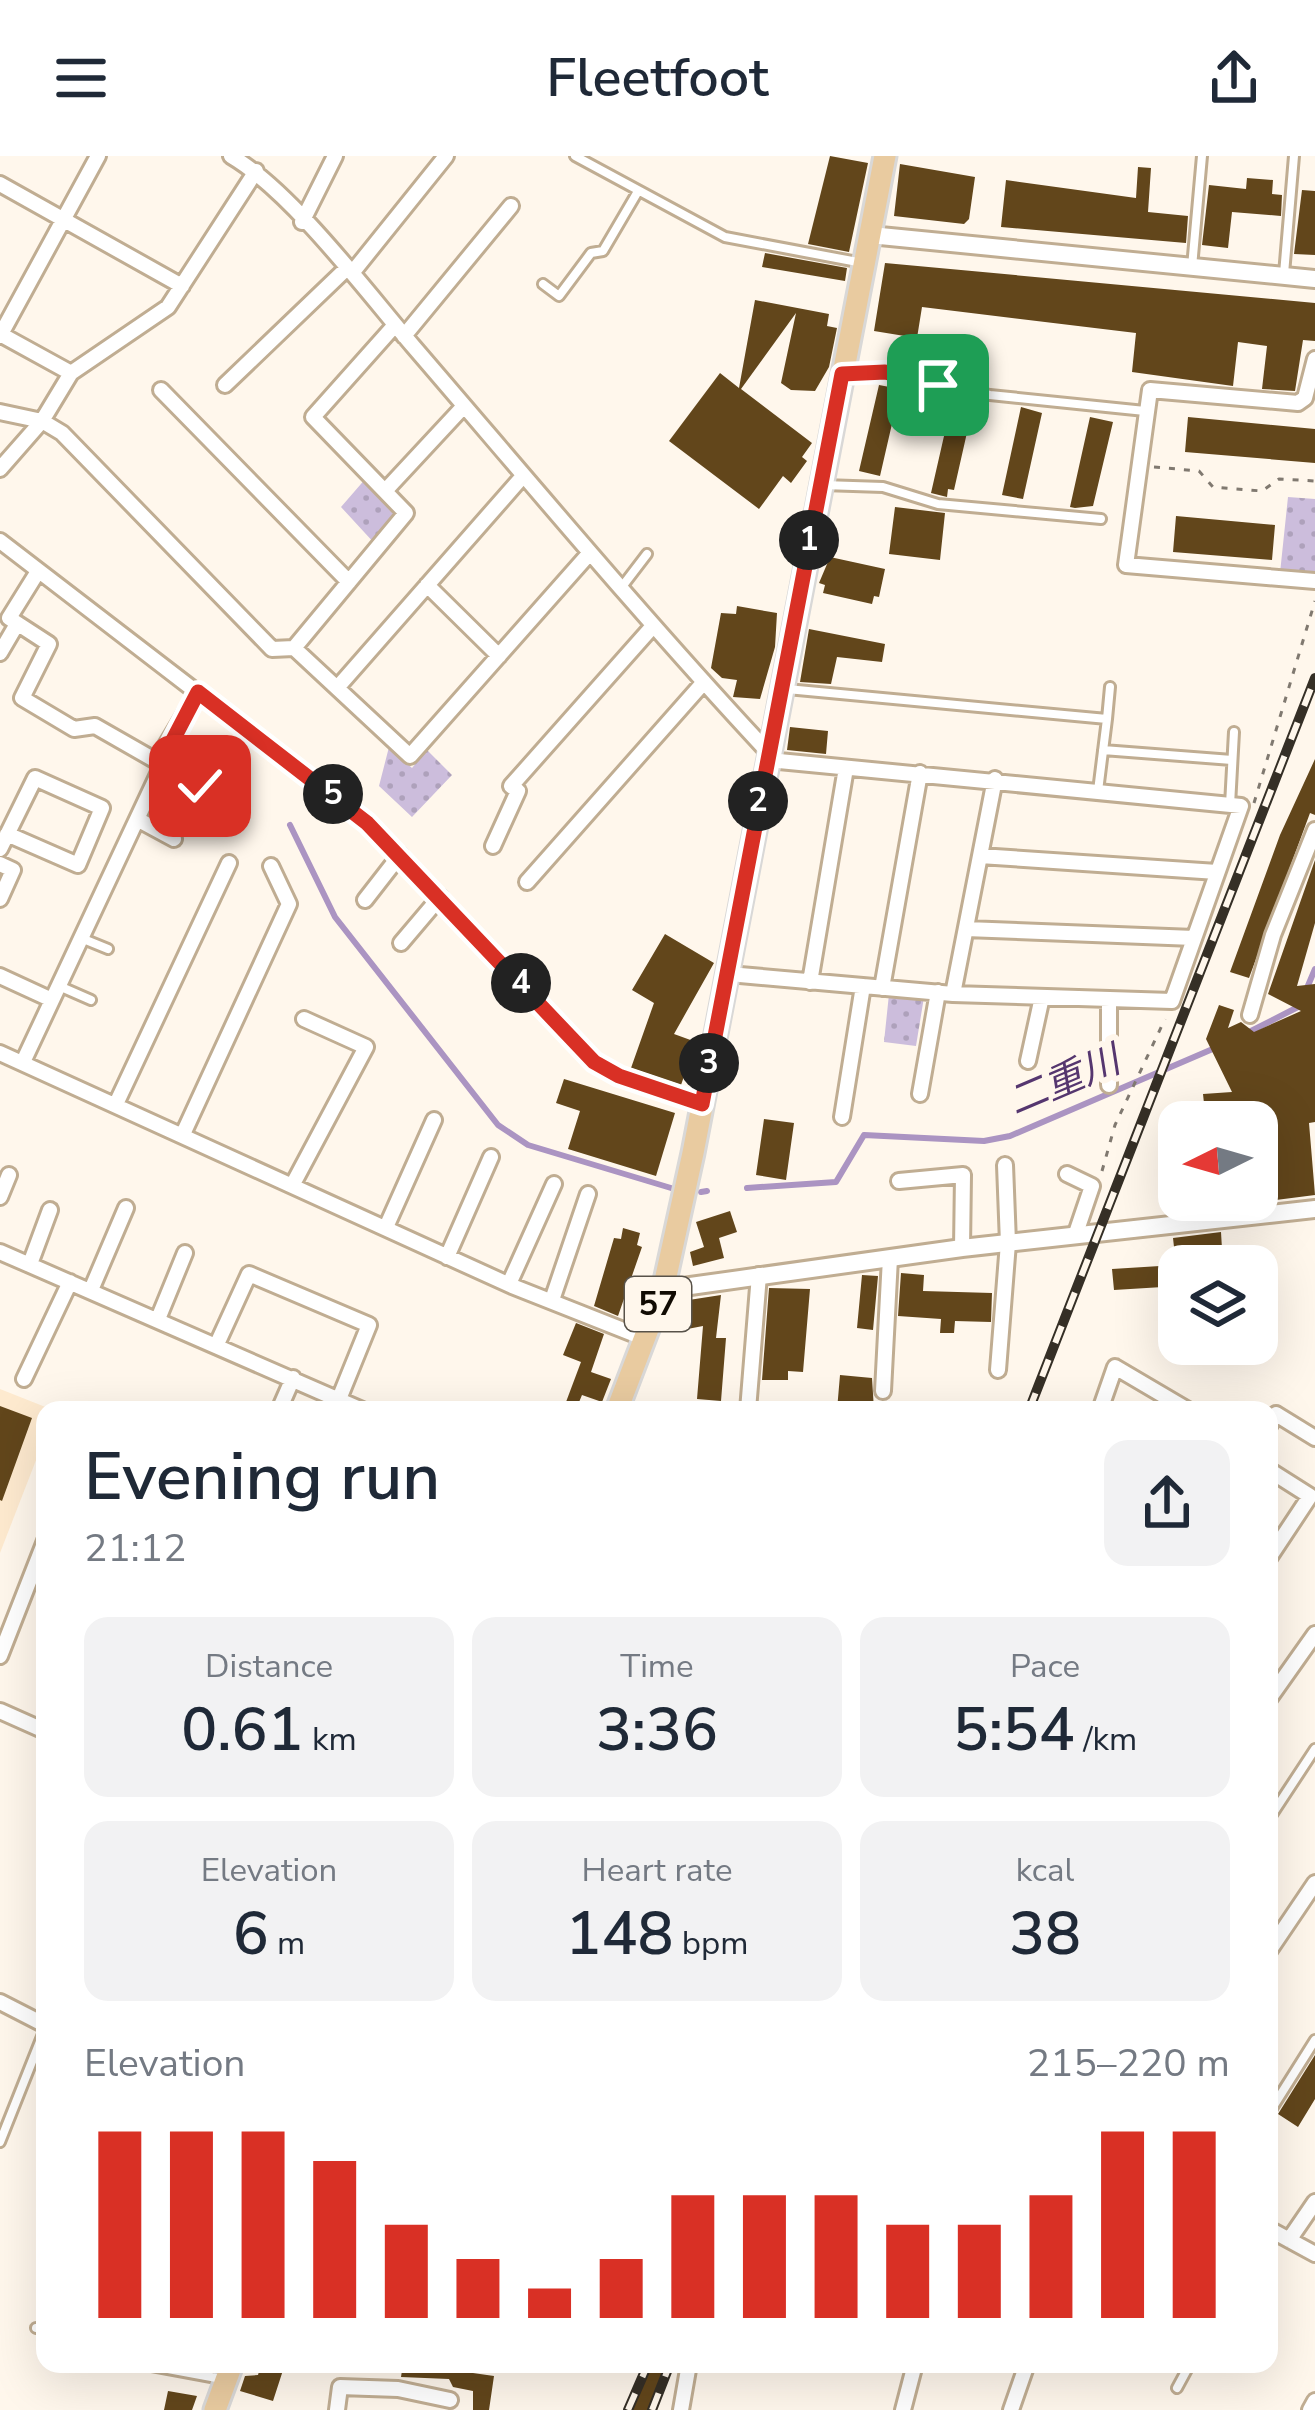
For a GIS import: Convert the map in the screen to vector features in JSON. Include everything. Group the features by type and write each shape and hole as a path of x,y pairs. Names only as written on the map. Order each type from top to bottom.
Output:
{"main road":[{"name":"57","path":"621,1401 670,1289 882,157"},
{"path":"215,2410 229,2373"}],"street":[{"path":"71,373 0,335 98,156"},
{"path":"231,156 256,171 349,271 588,555 771,757 1236,806 1172,1001 946,993 732,975"},
{"path":"302,222 334,156"},
{"path":"225,385 349,271 446,156"},
{"path":"0,469 42,421 71,373 168,307 256,171"},
{"path":"0,184 182,286"},
{"path":"294,648 406,513 313,417 400,330 511,206"},
{"path":"870,236 1315,278"},
{"path":"1315,359 1305,398 1298,403 1150,390 1126,565 1315,581"},
{"path":"161,390 349,582"},
{"path":"386,490 464,406"},
{"path":"0,412 42,421 62,433 272,649 294,648 410,756 588,555"},
{"path":"337,688 523,476"},
{"path":"0,541 314,778 400,855 594,1062 619,1076 702,1104"},
{"path":"37,573 9,619 49,644 22,698 74,730 94,726 200,786"},
{"path":"427,586 499,656"},
{"path":"0,653 17,624"},
{"path":"493,846 518,791 512,786 653,626"},
{"path":"527,882 704,682"},
{"path":"22,1062 198,692"},
{"path":"810,982 846,768"},
{"path":"882,988 920,772"},
{"path":"0,849 35,778 102,808 78,865 8,834"},
{"path":"920,1094 966,928 995,779"},
{"path":"136,819 173,838"},
{"path":"1250,1015 1315,830"},
{"path":"365,900 400,855"},
{"path":"980,856 1217,872"},
{"path":"116,1104 229,863"},
{"path":"0,864 13,870 0,899"},
{"path":"183,1134 289,904 272,866"},
{"path":"401,943 440,897"},
{"path":"966,928 1194,938"},
{"path":"0,976 55,993"},
{"path":"842,1117 863,986"},
{"path":"1028,1061 1042,997"},
{"path":"1108,1085 1109,999"},
{"path":"293,1184 365,1047 304,1019"},
{"path":"0,1054 387,1225 508,1284 646,1339"},
{"path":"387,1225 434,1120"},
{"path":"447,1257 491,1157"},
{"path":"998,1370 1008,1243 1005,1165"},
{"path":"1066,1174 1092,1186 1076,1236"},
{"path":"0,1197 9,1175"},
{"path":"899,1181 963,1175 962,1248"},
{"path":"508,1284 554,1184"},
{"path":"552,1300 588,1194"},
{"path":"91,1290 126,1208"},
{"path":"670,1289 962,1248 1315,1209"},
{"path":"30,1264 50,1210"},
{"path":"0,1252 343,1401"},
{"path":"158,1319 185,1253"},
{"path":"883,1391 890,1258"},
{"path":"218,1344 249,1274 369,1325 339,1399"},
{"path":"749,1401 759,1275"},
{"path":"24,1379 70,1282"},
{"path":"1103,1401 1114,1367 1173,1401"},
{"path":"283,1401 293,1378"},
{"path":"1278,1415 1315,1438"},
{"path":"1278,1476 1310,1496 1278,1544"},
{"path":"0,1656 36,1564"},
{"path":"1278,1686 1315,1634"},
{"path":"0,1711 36,1727"},
{"path":"1278,1938 1315,1883"},
{"path":"0,2002 36,2022"},
{"path":"1289,2240 1315,2202"},
{"path":"1278,2234 1315,2254"},
{"path":"681,2410 687,2373"},
{"path":"903,2410 912,2373"},
{"path":"1011,2410 1024,2373"},
{"path":"337,2410 340,2387 398,2389 450,2400"},
{"path":"1310,2410 1315,2401"}],"lane":[{"path":"575,156 637,194 725,237 864,263"},
{"path":"1192,267 1202,156"},
{"path":"1284,276 1294,156"},
{"path":"543,284 559,296 591,253 603,251 637,194"},
{"path":"842,374 885,372 990,395 1145,412"},
{"path":"820,484 883,488 938,504 1101,519"},
{"path":"620,590 647,554"},
{"path":"1098,791 1110,687"},
{"path":"780,688 1106,719"},
{"path":"1234,732 1236,806"},
{"path":"1103,750 1232,760"},
{"path":"81,938 108,949"},
{"path":"55,993 91,1000"},
{"path":"1278,1805 1315,1749"},
{"path":"1278,2099 1315,2040"},
{"path":"0,2142 36,2050"},
{"path":"1177,2388 1185,2373"}],"path":[{"path":"1138,466 1199,471 1213,487 1262,491 1279,479 1315,482"},
{"path":"1236,806 1257,802 1315,601"},
{"path":"1092,1186 1098,1182 1115,1125 1172,1001"}],"shaded area":[{"path":"367,477 403,513 376,545 341,507"},
{"path":"1288,497 1315,499 1315,571 1280,573"},
{"path":"389,747 412,768 427,750 452,775 412,817 379,786"},
{"path":"889,994 924,997 916,1046 884,1042"},
{"path":"0,1389 36,1403 36,1460 0,1553"}],"building":[{"path":"830,156 868,163 849,252 808,244"},
{"path":"900,164 975,177 969,219 964,224 894,216"},
{"path":"1138,167 1151,168 1148,212 1188,216 1186,243 1001,227 1006,180 1136,198"},
{"path":"1247,178 1273,180 1272,194 1282,195 1281,216 1232,212 1228,248 1202,245 1209,185 1246,189"},
{"path":"1302,190 1315,191 1315,255 1294,254"},
{"path":"765,253 847,268 845,281 762,267"},
{"path":"885,263 1315,303 1315,341 1303,340 1295,391 1262,389 1267,346 1238,342 1233,386 1132,372 1136,333 922,307 917,338 874,331"},
{"path":"755,300 829,314 827,326 837,328 829,367 815,391 791,390 781,383 796,313 741,389 812,443 802,457 807,461 791,483 783,476 759,509 669,441 720,373 739,388"},
{"path":"879,385 900,389 880,476 859,471"},
{"path":"952,401 973,406 954,490 948,489 947,497 931,493"},
{"path":"1021,407 1042,413 1023,499 1002,495"},
{"path":"1090,417 1113,422 1093,506 1075,508 1070,507"},
{"path":"1188,417 1315,429 1315,463 1185,452"},
{"path":"895,507 945,513 940,560 889,554"},
{"path":"1176,516 1275,525 1272,560 1173,552"},
{"path":"830,557 885,569 879,597 874,596 872,604 823,593 825,585 819,583"},
{"path":"737,606 777,613 775,647 760,699 733,697 737,680 722,678 711,668 721,613 736,614"},
{"path":"809,629 885,644 882,662 837,657 831,684 800,682"},
{"path":"790,727 828,731 826,754 787,750"},
{"path":"1315,759 1315,815 1310,813 1249,978 1230,972 1280,835"},
{"path":"1315,860 1315,923 1297,986 1315,984 1315,1122 1309,1123 1315,1195 1278,1200 1278,1101 1204,1101 1203,1094 1232,1092 1206,1039 1219,1005 1234,1010 1228,1028 1241,1022 1254,1032 1301,1011 1268,994"},
{"path":"665,934 714,963 674,1034 696,1042 681,1085 631,1068 654,1003 632,990"},
{"path":"564,1079 675,1113 656,1176 568,1149 580,1111 556,1103"},
{"path":"764,1119 794,1123 786,1180 756,1175"},
{"path":"730,1211 737,1232 719,1238 724,1258 693,1266 690,1252 704,1247 696,1222"},
{"path":"623,1228 640,1233 637,1245 642,1247 618,1316 594,1306 614,1238 621,1239"},
{"path":"1221,1232 1222,1245 1174,1245 1173,1238"},
{"path":"1158,1266 1158,1287 1114,1290 1112,1269"},
{"path":"901,1273 924,1275 923,1291 992,1293 991,1322 955,1321 954,1333 940,1333 941,1319 898,1316"},
{"path":"862,1275 878,1276 873,1330 857,1328"},
{"path":"769,1288 810,1289 803,1372 788,1371 788,1380 762,1380"},
{"path":"721,1295 716,1338 726,1338 721,1401 697,1399 703,1326 677,1331 676,1302"},
{"path":"576,1323 604,1334 591,1372 611,1379 602,1401 582,1395 580,1401 566,1401 581,1362 563,1355"},
{"path":"840,1375 872,1378 873,1401 838,1401"},
{"path":"0,1406 32,1418 2,1501 0,1500"},
{"path":"1315,2055 1315,2099 1298,2127 1278,2114"},
{"path":"282,2373 273,2401 240,2391 245,2376"},
{"path":"402,2373 494,2376 489,2410 473,2410 473,2391 453,2387 449,2379 401,2377"},
{"path":"646,2373 664,2373 650,2410 630,2410"},
{"path":"168,2391 197,2396 192,2410 164,2410"}],"waterway":[{"name":"二重川","path":"290,825 335,917 498,1125 528,1145 671,1188"},
{"name":"二重川","path":"1307,988 1315,969"},
{"name":"二重川","path":"1249,1032 1300,1006"},
{"name":"二重川","path":"747,1188 836,1182 864,1135 984,1141 1010,1136 1215,1048"},
{"name":"二重川","path":"701,1192 707,1191"}],"railway":[{"path":"1033,1401 1315,678"},
{"path":"628,2410 644,2373"},
{"path":"652,2410 666,2373"}],"route":[{"path":"200,786 162,761 165,747 198,692 367,823 594,1062 619,1076 702,1104 842,374 885,372 938,385"}]}
